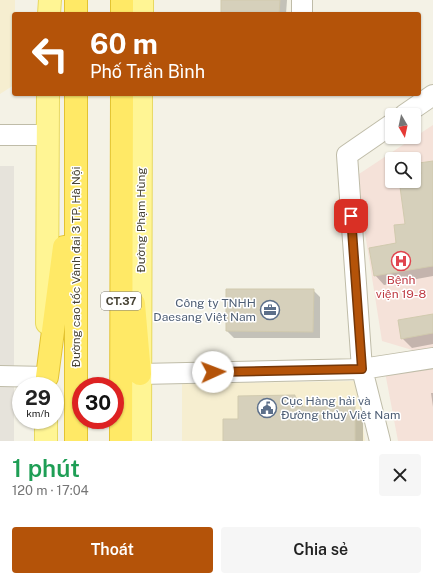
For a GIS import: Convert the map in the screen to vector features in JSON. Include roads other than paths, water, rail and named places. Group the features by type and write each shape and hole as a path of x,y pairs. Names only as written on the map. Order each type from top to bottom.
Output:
{"highway":[{"path":"76,0 76,12"},
{"path":"122,0 122,12"},
{"name":"Đường cao tốc Vành đai 3 TP. Hà Nội","path":"76,96 76,441"},
{"name":"CT.37","path":"121,441 122,96"},
{"path":"122,160 140,374"},
{"path":"48,377 76,161"}],"main road":[{"path":"49,12 50,0"},
{"path":"142,0 142,12"},
{"path":"47,377 48,96"},
{"name":"Đường Phạm Hùng","path":"140,441 141,96"},
{"path":"46,429 46,441"}],"street":[{"path":"302,0 302,12"},
{"path":"414,108 433,95"},
{"path":"380,441 362,369 347,155 385,129"},
{"path":"0,135 48,135"},
{"path":"140,374 362,369 433,358"},
{"path":"0,376 12,378"}],"place":[{"name":"Bệnh viện 19-8","path":"401,261"},
{"name":"Công ty TNHH Daesang Việt Nam","path":"270,310"},
{"name":"Cục Hàng hải và Đường thủy Việt Nam","path":"267,408"}]}
